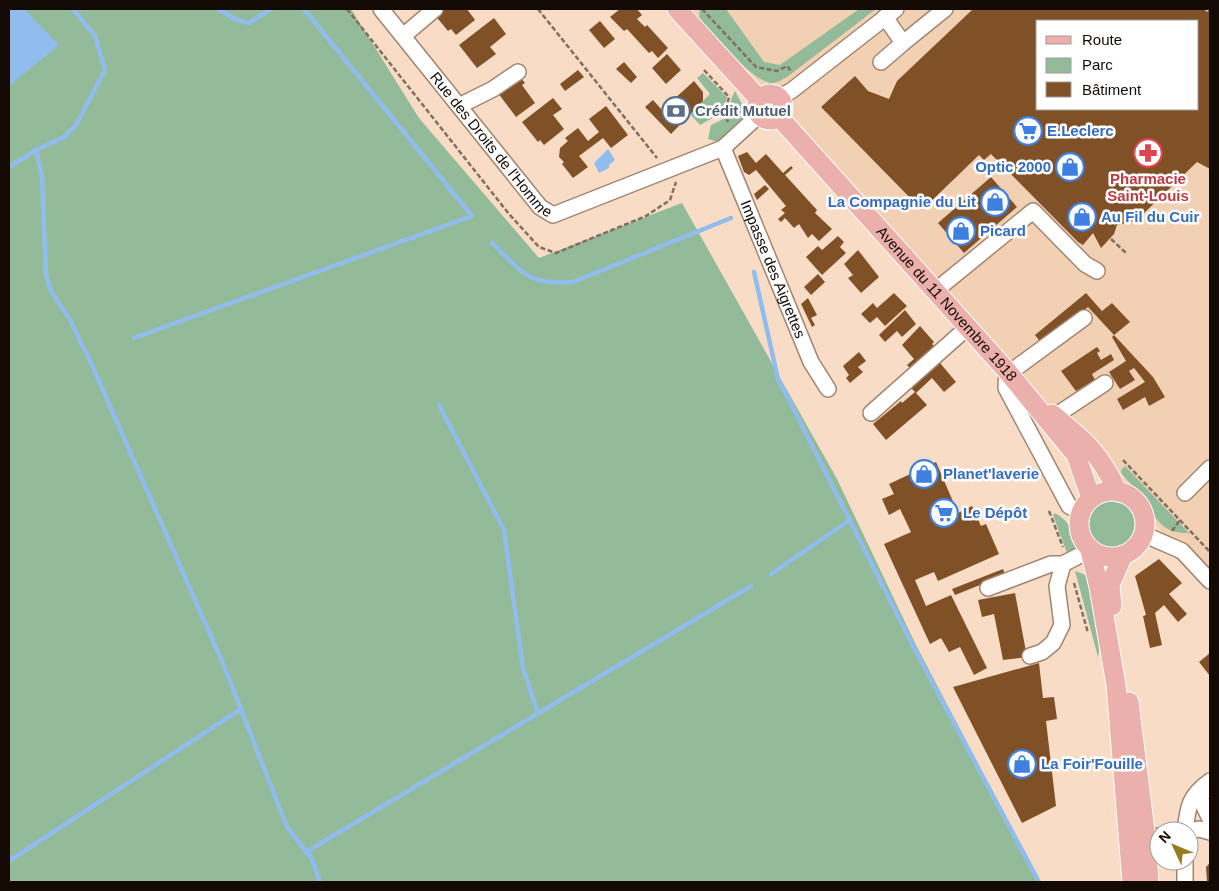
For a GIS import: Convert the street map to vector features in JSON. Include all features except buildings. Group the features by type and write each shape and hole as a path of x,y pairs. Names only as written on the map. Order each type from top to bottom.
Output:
{"main road":[{"path":"676,9 770,120 779,117 783,105 779,97 771,94 759,107"},
{"name":"Avenue du 11 Novembre 1918","path":"779,117 1008,372 1076,455 1086,505"},
{"name":"Avenue du 11 Novembre 1918","path":"1033,404 1055,416 1091,446 1107,467 1118,492"},
{"path":"1090,550 1100,555 1112,557 1123,555 1135,547 1143,534 1145,523 1140,508 1129,496 1109,491 1086,505 1080,533 1090,550 1116,685 1132,882"},
{"path":"1123,555 1110,585 1149,821"}],"street":[{"name":"Rue des Droits de l'Homme","path":"382,9 540,207 554,215 723,148 739,135 759,107"},
{"path":"400,32 420,9"},
{"path":"400,32 435,9"},
{"path":"881,62 945,9"},
{"path":"779,97 802,82 890,13 903,44"},
{"path":"459,106 493,89 518,72"},
{"name":"Impasse des Aigrettes","path":"723,148 811,362 828,389"},
{"path":"935,292 1033,212 1086,264 1097,270"},
{"path":"1084,318 1008,372 1006,388 1069,506 1086,505"},
{"path":"871,413 968,327"},
{"path":"1055,416 1105,383"},
{"path":"1185,493 1210,468"},
{"path":"1143,534 1182,551 1210,581"},
{"path":"988,588 1050,564 1065,562 1090,550"},
{"path":"1030,656 1042,652 1053,643 1062,625 1057,586 1065,562"},
{"path":"1210,782 1200,798 1210,819"},
{"path":"1186,821 1189,801 1198,790 1210,782"}],"path":[{"path":"538,9 668,171"},
{"path":"702,9 756,67 776,71 787,66 802,82"},
{"path":"704,70 729,97 726,119 739,135"},
{"path":"1111,239 1126,253"},
{"path":"1123,460 1210,552"},
{"path":"1049,511 1089,634"}],"shaded area":[{"path":"686,9 1210,9 1210,583 893,245 796,128"}],"green space":[{"path":"9,9 351,9 419,118 539,258 682,203 837,479 915,643 1040,882 9,882"},
{"path":"700,9 726,9 764,62 780,65 859,9 876,9 787,77 773,83 764,81 755,75 733,56 699,18"},
{"path":"703,73 727,97 723,112 700,125 690,114 710,94 697,78"},
{"path":"735,91 742,104 743,118 718,142 708,139 711,125 728,115"},
{"path":"1125,466 1189,533 1173,531 1162,525 1153,515 1143,497 1122,474 1121,470"},
{"path":"1117,501 1129,507 1134,515 1134,533 1129,541 1121,546 1107,547 1095,541 1090,533 1089,519 1095,507 1103,502"},
{"path":"1055,513 1067,523 1077,545 1070,555 1067,553 1053,515"},
{"path":"1075,571 1086,575 1095,605 1100,626 1098,657"}],"water":[{"path":"9,9 24,9 59,45 9,86"},
{"path":"608,149 615,160 609,165 609,168 599,173 594,163"}],"waterway":[{"path":"9,167 36,150 64,137 76,125 105,70 95,36 73,9"},
{"path":"218,9 235,19 249,23 271,9"},
{"path":"134,338 472,216 304,9"},
{"path":"36,150 42,177 46,275 52,293 69,318 92,365 224,666 287,827 312,859 320,882"},
{"path":"492,243 519,269 535,279 573,282 731,218"},
{"path":"754,272 778,379 913,646 1039,882"},
{"path":"439,405 504,530 523,668 538,713"},
{"path":"771,574 850,520"},
{"path":"306,852 751,586"},
{"path":"9,861 241,709"}],"place":[{"name":"Crédit Mutuel","path":"676,111"},
{"name":"E.Leclerc","path":"1028,131"},
{"name":"Pharmacie Saint-Louis","path":"1148,153"},
{"name":"Optic 2000","path":"1070,167"},
{"name":"La Compagnie du Lit","path":"995,202"},
{"name":"Au Fil du Cuir","path":"1082,217"},
{"name":"Picard","path":"961,231"},
{"name":"Planet'laverie","path":"924,474"},
{"name":"Le Dépôt","path":"944,513"},
{"name":"La Foir'Fouille","path":"1022,764"}]}
